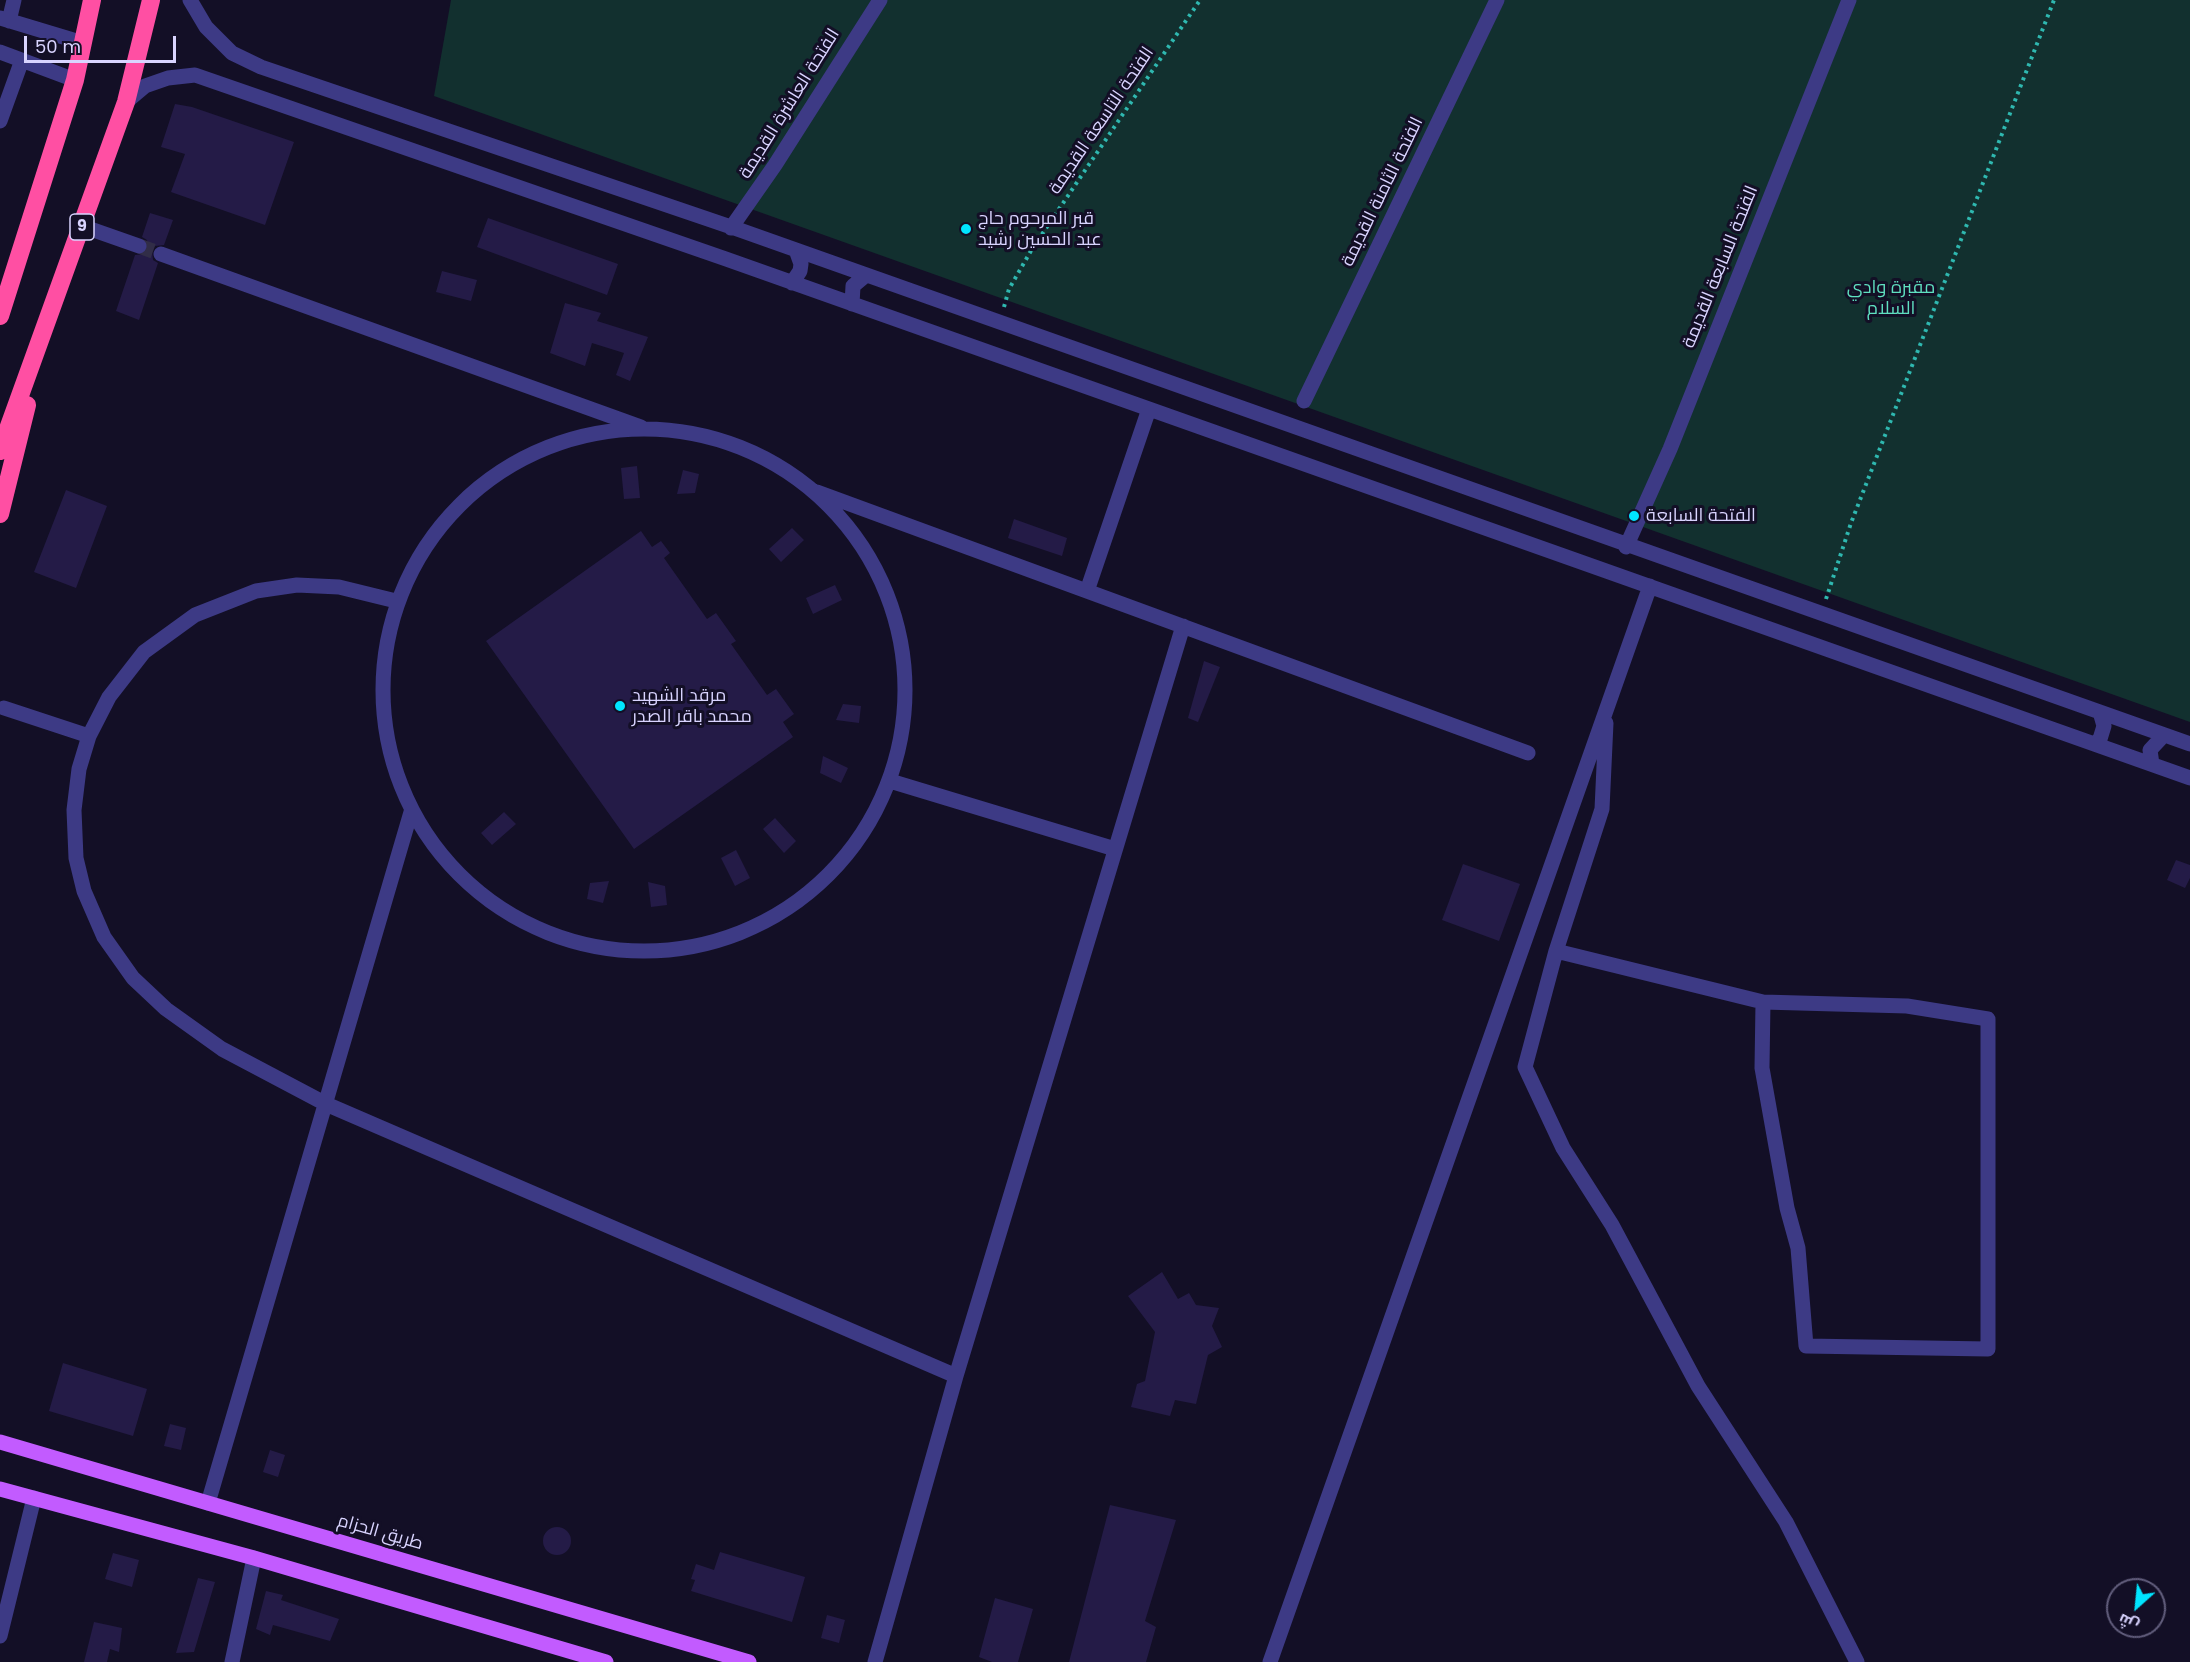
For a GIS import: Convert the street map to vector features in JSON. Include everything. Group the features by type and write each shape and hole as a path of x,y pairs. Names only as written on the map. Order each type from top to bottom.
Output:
{"highway":[{"path":"2,310 75,80 92,0"},
{"name":"9","path":"0,451 126,102 151,0"},
{"path":"0,514 48,320"}],"main road":[{"name":"طريق الحزام","path":"0,1442 749,1662"},
{"path":"0,1489 254,1558 606,1662"}],"street":[{"path":"14,0 5,20 83,43"},
{"path":"190,0 206,27 232,53 261,67 796,250 2190,744"},
{"name":"الفتحة العاشرة القديمة","path":"731,228 775,165 879,0"},
{"name":"الفتحة الثامنة القديمة","path":"1304,401 1497,0"},
{"name":"الفتحة السابعة القديمة","path":"1626,546 1674,438 1849,0"},
{"path":"0,52 75,80"},
{"path":"0,121 22,60"},
{"path":"126,102 145,86 168,78 195,75 852,304 2190,778"},
{"path":"82,226 139,246"},
{"path":"792,283 800,271 801,264 796,250"},
{"path":"161,254 644,428 705,436 763,457 814,491 851,530 879,575 898,625 906,677 904,720 890,781 863,835 825,881 776,917 721,941 662,952 601,949 543,932 490,902 446,861 411,812 391,761 382,708 383,654 396,601 425,544 468,495 520,458 580,436 644,428"},
{"path":"852,304 853,286 866,275"},
{"path":"1087,591 1149,409"},
{"path":"814,491 1528,753"},
{"path":"396,601 339,587 297,585 256,591 195,615 144,652 109,697 89,736 79,769 74,810 76,858 84,891 104,937 133,978 166,1009 222,1049 326,1104 956,1376"},
{"path":"1270,1662 1650,586"},
{"path":"875,1662 956,1376 1183,626"},
{"path":"1606,707 1602,809 1556,951 1525,1067 1563,1148 1612,1225 1698,1386 1786,1522 1857,1662"},
{"path":"4,708 89,736"},
{"path":"2094,744 2103,733 2104,726 2100,712"},
{"path":"2152,764 2150,750 2164,735"},
{"path":"890,781 1115,849"},
{"path":"208,1503 411,812"},
{"path":"1556,951 1763,1002 1907,1006 1988,1019 1988,1349 1806,1346 1798,1248 1787,1208 1762,1068 1763,1002"},
{"path":"0,1636 34,1498"},
{"path":"232,1662 254,1558"}],"path":[{"name":"الفتحة التاسعة القديمة","path":"999,322 1009,289 1032,249 1200,0"},
{"path":"1821,614 1851,523 2054,0"}],"green space":[{"name":"مقبرة وادي السلام","path":"451,0 2190,0 2190,722 434,96"}],"building":[{"path":"175,104 192,107 294,142 265,225 171,192 185,154 161,147"},
{"path":"150,213 173,220 164,245 155,246 152,251 153,260 158,263 139,320 116,311 135,255 145,254 148,249 147,240 142,237"},
{"path":"488,218 618,264 607,295 477,247"},
{"path":"442,271 477,280 471,301 436,292"},
{"path":"565,303 601,313 597,321 648,337 630,381 616,375 624,353 592,343 585,366 550,353"},
{"path":"637,466 640,498 624,499 621,468"},
{"path":"683,470 699,474 695,493 677,494"},
{"path":"66,490 107,506 76,588 34,572"},
{"path":"1014,519 1067,538 1062,556 1008,538"},
{"path":"792,528 804,540 781,562 769,549"},
{"path":"641,531 652,547 661,541 670,553 664,558 707,619 716,613 736,641 731,644 767,695 776,689 794,714 783,722 793,737 634,849 486,641"},
{"path":"835,585 842,600 813,614 806,598"},
{"path":"1204,661 1220,667 1198,722 1188,718"},
{"path":"843,704 861,706 859,723 836,720"},
{"path":"823,756 848,768 841,783 820,773"},
{"path":"504,812 516,824 492,845 481,833"},
{"path":"775,818 796,841 784,853 763,829"},
{"path":"736,850 750,878 735,886 721,858"},
{"path":"2176,860 2190,865 2190,878 2185,888 2167,880"},
{"path":"1463,864 1520,884 1499,941 1442,920"},
{"path":"609,881 603,903 587,899 590,883"},
{"path":"648,882 665,886 667,905 651,907"},
{"path":"1162,1272 1178,1299 1189,1293 1196,1305 1219,1308 1212,1326 1222,1347 1208,1355 1196,1404 1175,1400 1170,1416 1131,1407 1137,1384 1145,1381 1155,1332 1128,1296"},
{"path":"63,1363 147,1389 133,1436 49,1411"},
{"path":"170,1424 186,1428 181,1450 164,1446"},
{"path":"270,1450 285,1455 278,1477 263,1472"},
{"path":"1110,1505 1176,1520 1145,1621 1156,1627 1146,1662 1069,1662"},
{"path":"557,1527 567,1531 571,1541 567,1551 557,1555 547,1551 543,1541 547,1531"},
{"path":"720,1552 805,1577 792,1622 691,1591 695,1580 691,1579 696,1564 714,1570"},
{"path":"113,1553 139,1560 132,1587 105,1579"},
{"path":"198,1578 215,1582 194,1652 176,1653"},
{"path":"266,1591 283,1595 281,1600 339,1619 330,1641 273,1625 270,1635 256,1629"},
{"path":"995,1598 1033,1609 1018,1662 992,1662 979,1657"},
{"path":"827,1615 845,1620 839,1643 821,1638"},
{"path":"94,1622 122,1628 119,1652 110,1649 107,1662 84,1662"}],"tunnel":[{"path":"139,246 161,254"}],"place":[{"name":"قبر المرحوم حاج عبد الحسين رشيد","path":"966,229"},
{"name":"الفتحة السابعة","path":"1634,516"},
{"name":"مرقد الشهيد محمد باقر الصدر","path":"620,706"}]}
